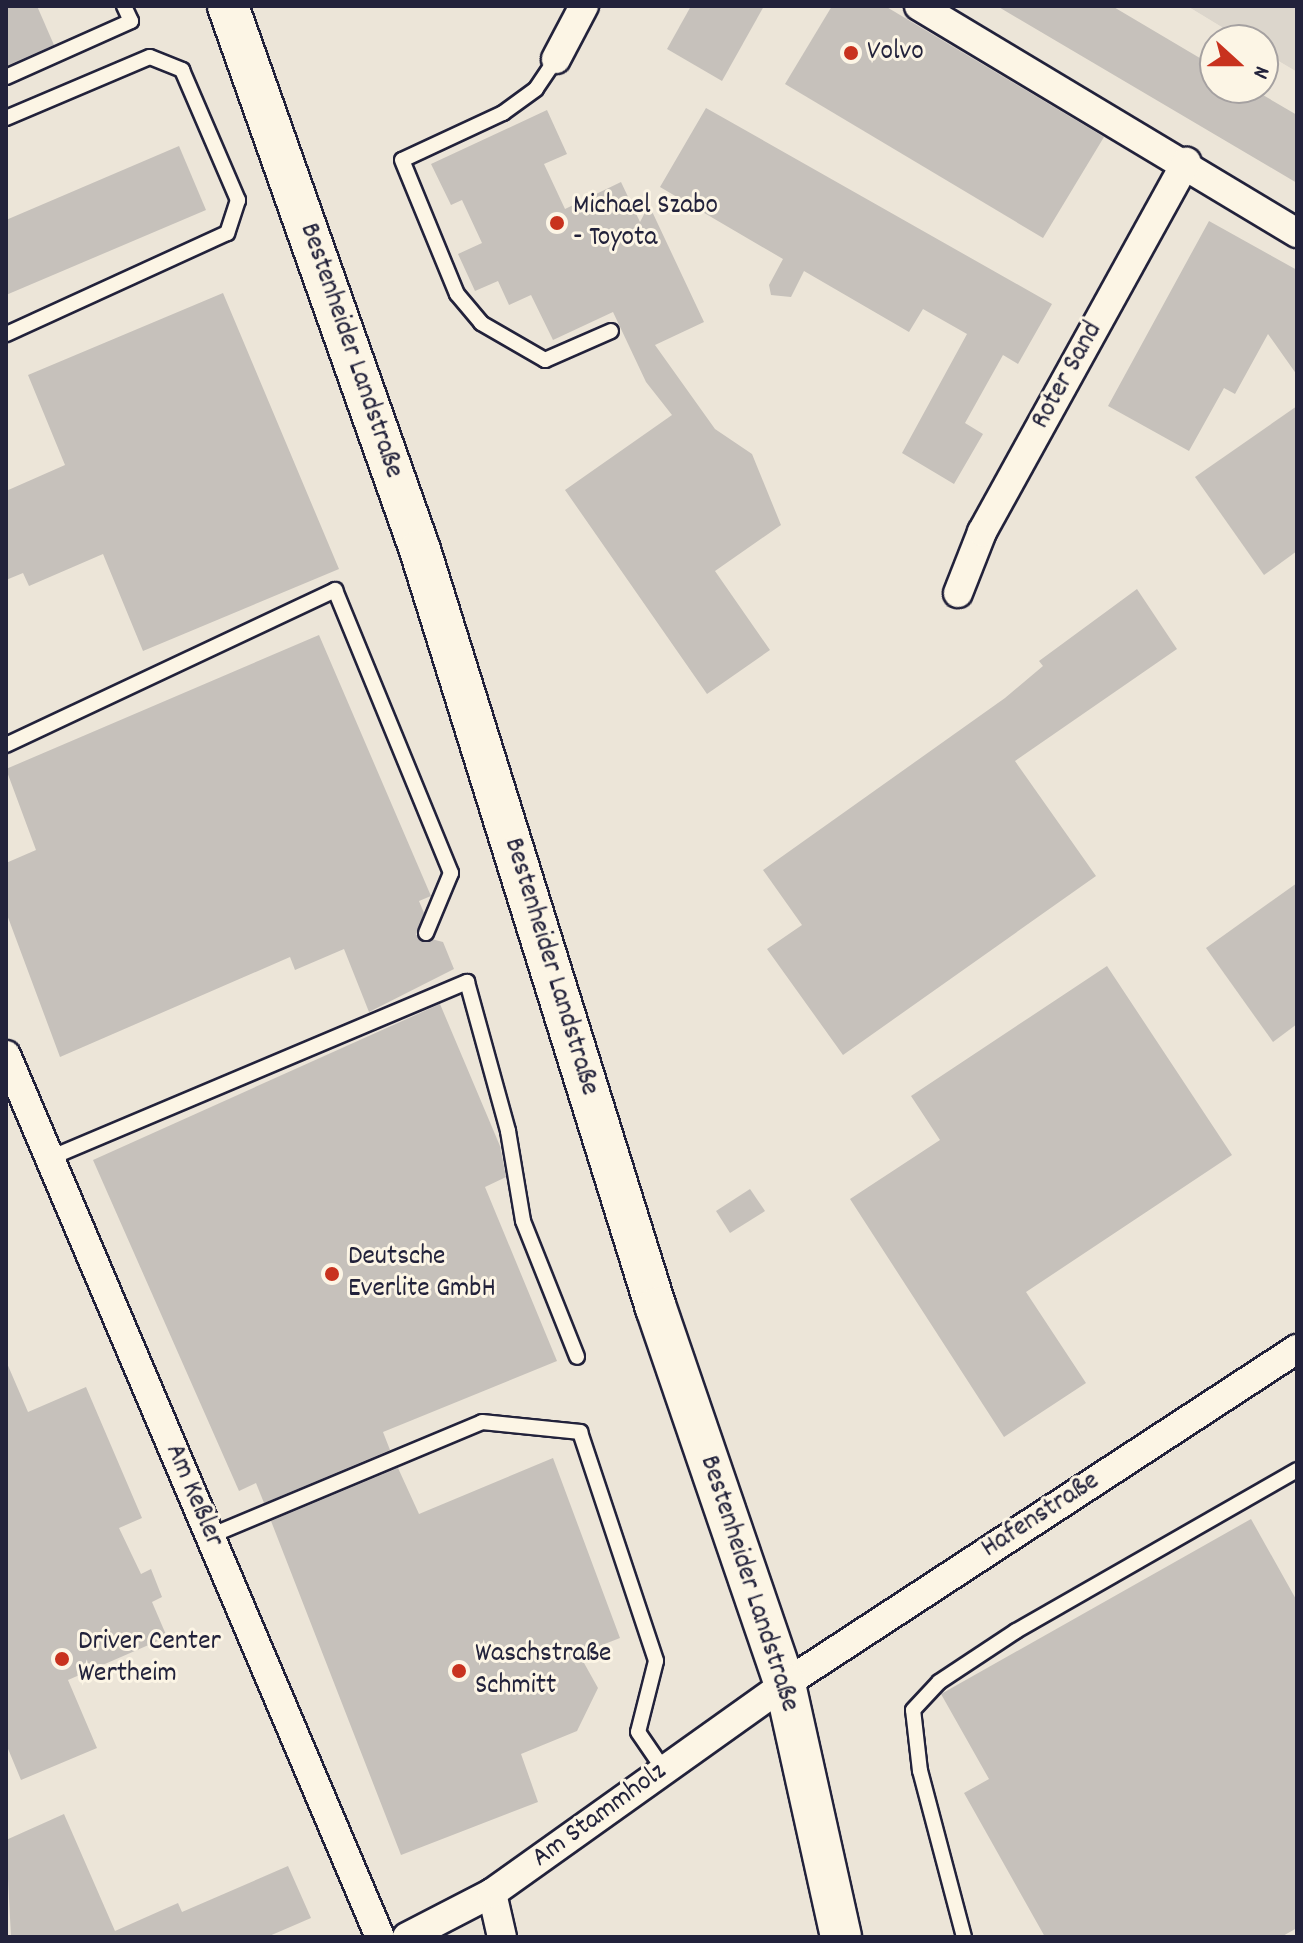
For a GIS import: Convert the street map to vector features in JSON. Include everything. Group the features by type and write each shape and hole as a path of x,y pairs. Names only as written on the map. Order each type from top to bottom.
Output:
{"main road":[{"name":"Bestenheider Landstraße","path":"228,6 420,550 656,1308 785,1684 841,1937"}],"street":[{"path":"556,59 584,6"},
{"path":"919,6 1186,162 1297,233"},
{"name":"Roter Sand","path":"958,593 982,532 1186,162"},
{"name":"Am Keßler","path":"6,1055 380,1937"},
{"name":"Hafenstraße","path":"785,1684 1297,1349"},
{"name":"Am Stammholz","path":"407,1937 492,1893 785,1684"},
{"path":"492,1893 502,1937"}],"lane":[{"path":"6,77 131,21 124,6"},
{"path":"6,118 150,57 182,70 238,200 227,233 6,334"},
{"path":"556,59 536,89 503,113 402,160 457,294 481,323 545,360 611,331"},
{"path":"6,745 335,590 451,873 426,933"},
{"path":"50,1158 467,982 508,1131 523,1221 577,1357"},
{"path":"210,1536 482,1422 580,1432 656,1661 638,1732 664,1770"},
{"path":"964,1937 920,1771 913,1710 939,1682 1016,1631 1297,1470"}],"shaded area":[{"path":"6,6 1187,6 1217,24 1199,24 1199,104 1279,104 1279,61 1297,72 1297,1937 6,1937"},
{"path":"1187,6 1297,6 1297,72 1279,61 1279,24 1217,24"}],"building":[{"path":"6,6 37,6 54,45 6,66"},
{"path":"691,6 764,6 722,81 667,49"},
{"path":"832,6 885,6 1104,137 1043,238 785,84"},
{"path":"997,6 1112,6 1199,58 1199,104 1278,104 1297,115 1297,183"},
{"path":"706,108 1052,304 1018,364 1003,355 965,423 983,434 954,484 902,453 967,334 923,309 909,332 804,271 791,297 771,295 769,285 783,259 660,187"},
{"path":"547,110 567,154 544,164 565,209 621,182 640,222 649,205 704,322 655,345 715,429 752,454 781,525 715,571 770,650 707,694 565,490 672,415 646,382 613,312 553,340 531,295 509,305 498,281 475,291 458,254 482,243 462,200 451,205 431,164"},
{"path":"179,146 206,210 6,295 6,220"},
{"path":"1209,221 1297,270 1297,375 1268,334 1235,394 1224,388 1189,451 1108,406"},
{"path":"223,293 339,569 143,651 103,554 29,586 23,573 6,580 6,491 65,465 28,375"},
{"path":"1297,406 1297,551 1264,575 1195,477"},
{"path":"1137,589 1177,649 1015,761 1096,876 843,1055 767,949 802,925 763,870 1005,698 1043,666 1039,661"},
{"path":"319,635 431,896 419,901 424,913 416,935 443,942 454,969 369,1012 344,949 295,970 290,957 60,1057 6,912 6,863 36,850 6,769"},
{"path":"1297,883 1297,1024 1273,1042 1206,948"},
{"path":"1107,966 1232,1155 1026,1292 1086,1383 1004,1437 850,1199 940,1140 911,1096"},
{"name":"Deutsche Everlite GmbH","path":"440,1004 500,1146 506,1177 485,1187 557,1361 383,1432 390,1450 264,1503 256,1483 239,1491 93,1160"},
{"path":"750,1189 765,1211 730,1233 716,1211"},
{"path":"6,1361 28,1412 86,1387 142,1518 119,1528 141,1574 151,1569 162,1597 152,1602 167,1637 68,1680 97,1748 21,1780 6,1744"},
{"name":"Waschstraße Schmitt","path":"553,1458 620,1638 579,1654 598,1688 577,1731 521,1754 538,1802 401,1855 271,1521 398,1468 419,1514"},
{"path":"1251,1519 1297,1601 1297,1928 1281,1937 1045,1937 964,1793 989,1779 941,1694"},
{"path":"64,1814 115,1931 178,1903 182,1912 288,1866 311,1918 267,1937 11,1937 6,1840"}],"place":[{"name":"Volvo","path":"851,53"},
{"name":"Michael Szabo - Toyota","path":"557,223"},
{"name":"Deutsche Everlite GmbH","path":"332,1274"},
{"name":"Driver Center Wertheim","path":"62,1659"},
{"name":"Waschstraße Schmitt","path":"459,1671"}]}
